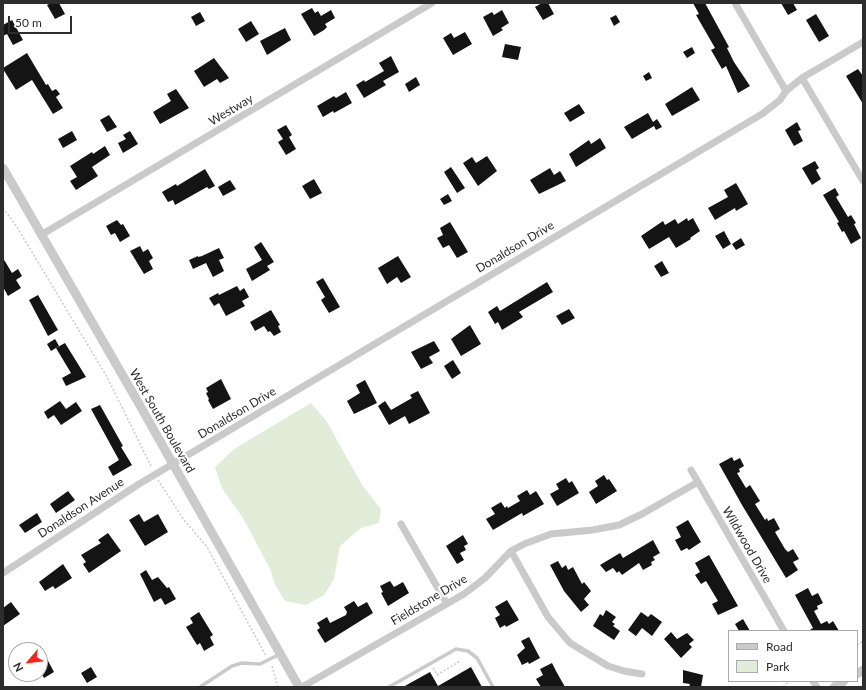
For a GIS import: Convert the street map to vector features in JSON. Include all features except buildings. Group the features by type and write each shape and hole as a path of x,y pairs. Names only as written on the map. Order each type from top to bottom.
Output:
{"street":[{"name":"Westway","path":"41,235 432,3"},
{"path":"735,3 786,91"},
{"name":"Donaldson Drive","path":"173,464 755,118 775,104 786,91 802,78 863,42"},
{"path":"802,78 863,181"},
{"name":"West South Boulevard","path":"3,168 300,687"},
{"name":"Donaldson Avenue","path":"3,573 126,492 173,464"},
{"name":"Wildwood Drive","path":"691,470 783,630"},
{"name":"Fieldstone Drive","path":"300,687 447,604 475,586 511,551 542,536 601,529 619,525 642,514 698,482"},
{"path":"401,524 447,604"},
{"path":"511,551 548,617 570,643 608,666 624,671 642,674"}],"lane":[{"path":"389,687 456,649 468,651 477,658 493,687"},
{"path":"200,687 232,666 242,663 260,664 280,654"}],"path":[{"path":"3,208 17,228 107,377 152,468"},
{"path":"158,479 184,520 207,547 265,655"},
{"path":"433,668 437,674 460,661"},
{"path":"272,666 278,687"}],"green space":[{"path":"311,403 327,422 362,485 381,509 379,523 361,528 340,546 334,579 324,595 306,605 285,601 275,585 270,569 243,518 222,488 215,467 234,449"}]}
